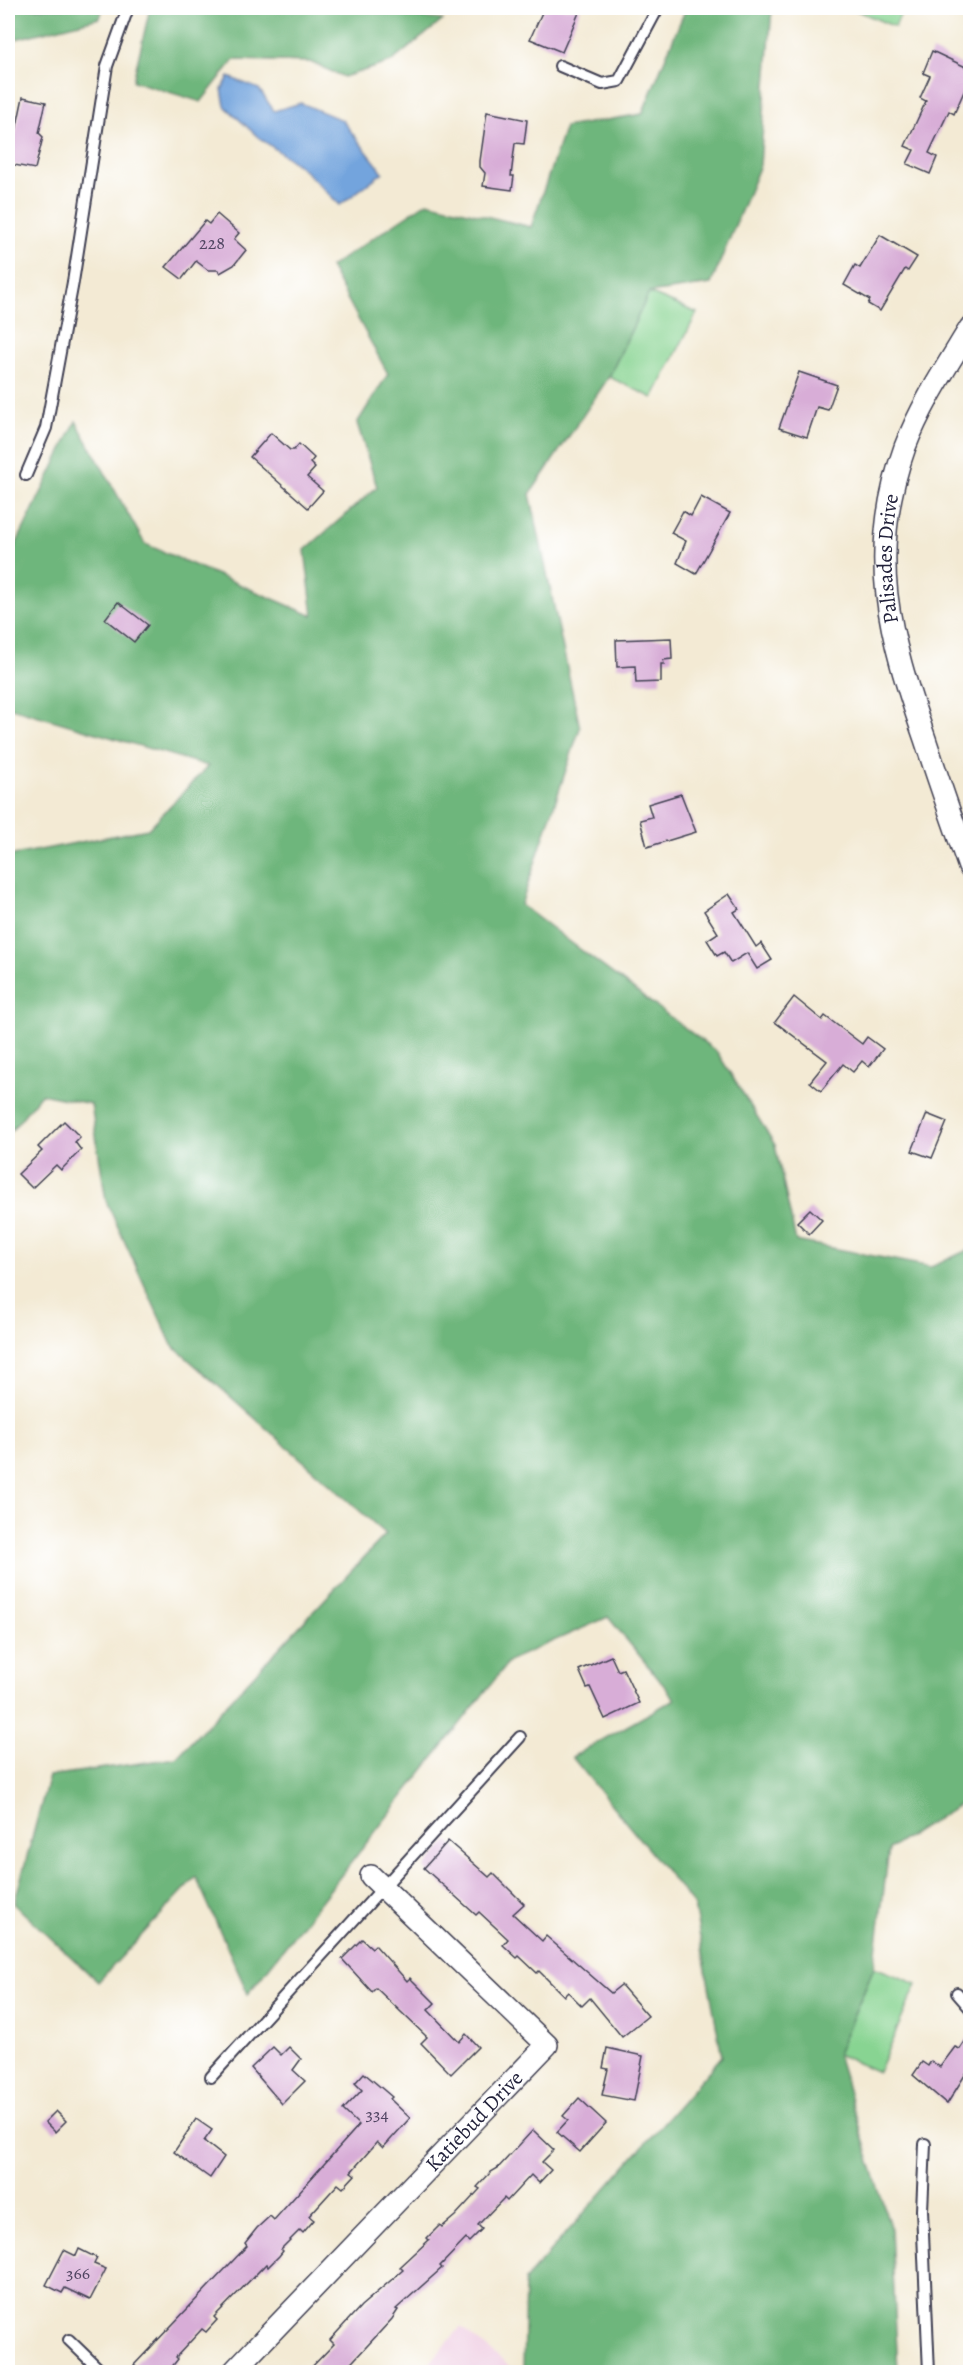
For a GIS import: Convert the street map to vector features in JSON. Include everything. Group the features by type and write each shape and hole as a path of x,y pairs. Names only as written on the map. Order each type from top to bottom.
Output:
{"street":[{"name":"Palisades Drive","path":"969,867 895,649 886,599 884,558 888,517 906,446 922,409 970,328"},
{"name":"Katiebud Drive","path":"233,2373 547,2045 376,1882"}],"lane":[{"path":"26,475 46,428 73,282 106,66 128,8"},
{"path":"560,66 602,84 619,81 658,8"},
{"path":"211,2077 376,1882 520,1737"},
{"path":"957,1993 970,2008"},
{"path":"925,2144 922,2210 929,2373"},
{"path":"69,2340 102,2373"}],"shaded area":[{"path":"461,2327 516,2372 422,2372"}],"green space":[{"path":"8,8 103,8 100,18 8,41"},
{"path":"150,8 357,8 372,12 443,20 391,62 344,77 310,62 234,60 201,102 133,81"},
{"path":"686,8 772,8 760,165 711,284 649,293 609,377 530,494 580,728 521,905 717,1052 775,1145 796,1241 931,1267 970,1249 970,1798 889,1849 874,1967 837,2054 891,2230 898,2372 523,2372 525,2280 722,2056 694,1905 572,1757 675,1699 608,1617 510,1660 248,1994 196,1877 98,1982 14,1904 49,1776 176,1758 386,1534 172,1345 106,1201 91,1104 41,1094 8,1135 8,859 14,855 148,829 208,766 8,707 8,561 76,421 145,544 313,616 305,550 377,487 357,423 388,374 330,267 427,202 531,227 565,127 642,114"},
{"path":"851,8 903,8 895,27"},
{"path":"649,293 697,313 653,398 609,377"},
{"path":"874,1967 917,1984 878,2072 837,2054"}],"water":[{"path":"229,77 259,89 274,111 301,103 342,120 383,172 340,205 302,168 258,137 225,106 222,89"}],"building":[{"path":"544,8 581,8 562,52 530,39"},
{"path":"932,51 970,69 970,78 954,114 949,111 929,153 937,157 930,174 907,164 914,150 905,146 926,101 920,98 930,76 923,73"},
{"path":"23,97 46,102 39,133 43,137 35,169 9,164"},
{"path":"487,112 527,120 524,144 515,143 511,176 514,176 512,190 483,186 485,173 480,167 480,161"},
{"path":"217,214 239,233 234,239 246,250 234,265 220,273 218,270 208,270 196,261 182,279 166,267 205,221 209,224"},
{"path":"880,235 917,257 908,271 905,269 880,311 868,304 870,300 844,285 855,265 860,268"},
{"path":"799,372 837,385 828,410 817,407 807,437 779,428"},
{"path":"271,433 290,450 294,450 299,444 314,458 310,463 315,468 307,477 323,491 308,508 250,457"},
{"path":"701,497 730,513 696,574 677,563 686,541 671,533 683,511 691,516"},
{"path":"118,602 148,625 134,642 105,619"},
{"path":"671,638 672,659 663,660 664,664 661,664 661,682 636,683 635,666 617,667 616,640"},
{"path":"681,794 696,832 647,847 640,820 652,817 648,804"},
{"path":"729,894 739,909 734,912 756,947 761,943 772,960 757,969 747,953 731,963 724,952 717,956 707,940 718,933 704,911"},
{"path":"794,997 822,1020 825,1016 862,1044 867,1037 883,1049 869,1067 862,1061 853,1072 843,1064 821,1091 810,1082 827,1061 775,1022"},
{"path":"927,1114 947,1122 932,1158 912,1151"},
{"path":"64,1121 80,1137 75,1142 81,1150 61,1170 56,1165 32,1188 18,1174 42,1151 38,1147"},
{"path":"810,1209 822,1220 809,1234 797,1222"},
{"path":"611,1656 618,1671 623,1669 639,1703 605,1719 579,1670"},
{"path":"448,1841 489,1877 493,1873 524,1904 513,1914 542,1941 546,1936 611,1993 621,1985 648,2016 622,2037 590,1998 582,2006 568,1992 564,1996 539,1971 537,1973 519,1956 517,1958 503,1945 508,1939 479,1912 476,1915 424,1868"},
{"path":"362,1939 372,1948 375,1945 407,1981 410,1978 435,2003 428,2010 459,2042 466,2034 478,2047 451,2074 421,2043 427,2037 376,1988 372,1992 342,1959"},
{"path":"970,2034 970,2067 947,2104 913,2075 922,2062 928,2066 931,2061 940,2067 955,2047 960,2049"},
{"path":"273,2047 281,2055 289,2047 301,2059 293,2070 305,2081 282,2104 251,2068"},
{"path":"607,2048 643,2056 634,2101 602,2095 608,2069 603,2068"},
{"path":"364,2073 392,2097 390,2099 410,2118 383,2148 377,2142 351,2172 355,2175 343,2188 338,2184 309,2216 314,2220 303,2233 300,2230 281,2249 283,2251 279,2256 268,2267 266,2264 214,2317 217,2320 206,2332 202,2329 176,2357 178,2359 167,2373 143,2373 134,2365 247,2246 245,2243 257,2228 270,2216 274,2220 359,2125 343,2110 362,2090 355,2083"},
{"path":"579,2098 606,2123 580,2152 557,2132 568,2120 563,2116"},
{"path":"56,2111 66,2121 55,2132 45,2122"},
{"path":"196,2119 212,2130 204,2141 224,2157 210,2178 174,2152"},
{"path":"533,2130 554,2150 542,2162 551,2170 539,2183 531,2175 507,2201 504,2198 478,2225 482,2229 469,2242 466,2239 440,2266 442,2268 396,2309 398,2310 392,2319 342,2373 306,2373 334,2344 330,2340 361,2306 403,2270 400,2267 429,2240 427,2238 440,2225 442,2227 455,2216 480,2189 477,2187"},
{"path":"79,2249 97,2258 94,2264 106,2269 90,2300 65,2288 62,2293 46,2285 64,2250 76,2256"}]}
